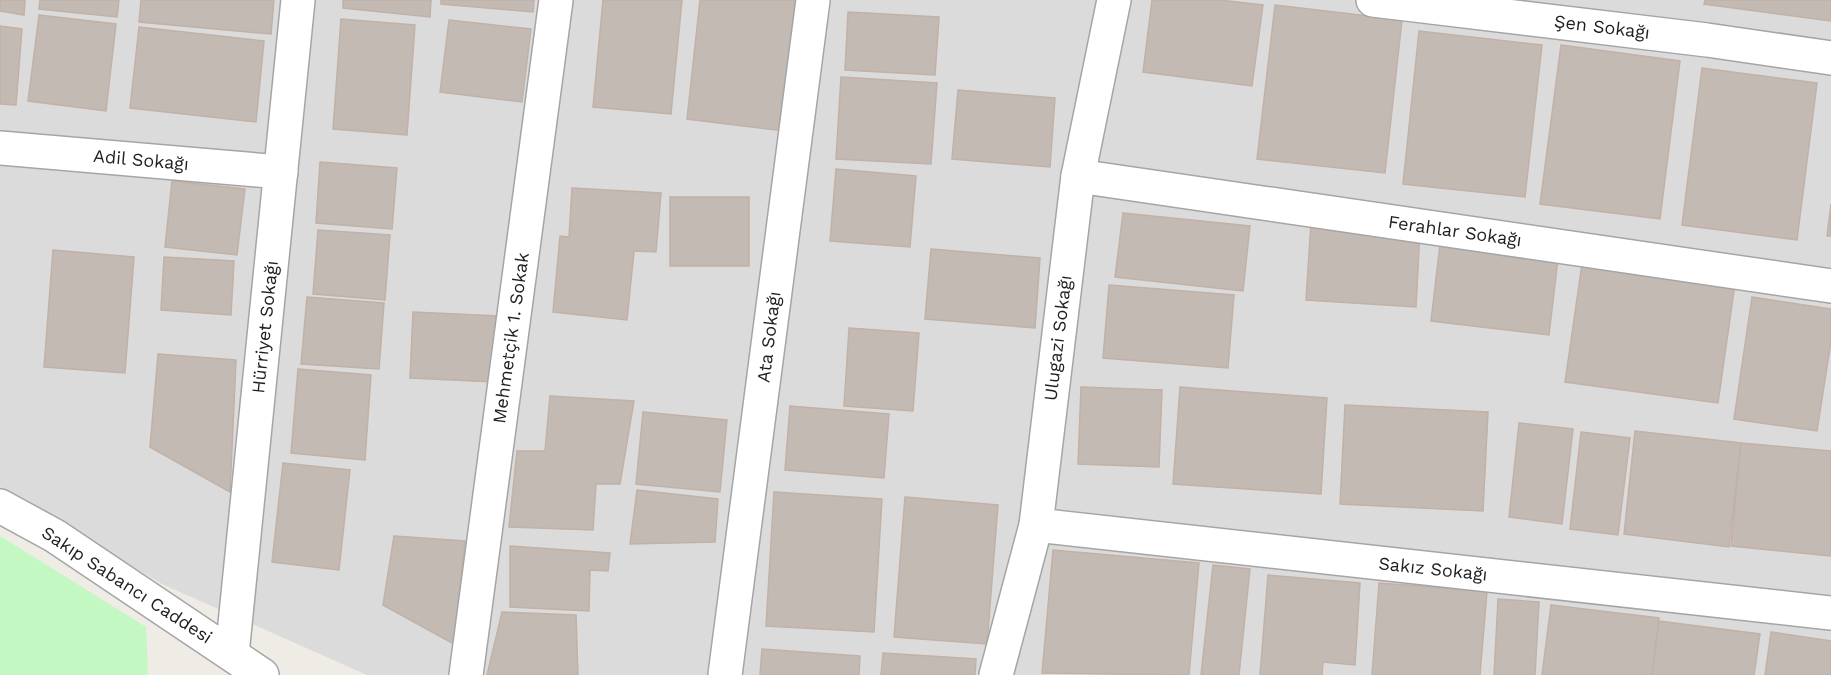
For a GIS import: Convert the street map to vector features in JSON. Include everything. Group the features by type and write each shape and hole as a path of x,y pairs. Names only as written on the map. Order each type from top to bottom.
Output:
{"street":[{"name":"Hürriyet Sokağı","path":"250,668 281,172 298,0"},
{"name":"Mehmetçik 1. Sokak","path":"466,675 556,0"},
{"name":"Ata Sokağı","path":"725,675 813,0"},
{"name":"Ulugazi Sokağı","path":"996,675 1036,525 1078,176 1114,0"},
{"name":"Şen Sokağı","path":"1372,0 1707,40 1831,58"},
{"name":"Adil Sokağı","path":"0,148 281,172"},
{"name":"Ferahlar Sokağı","path":"1078,176 1831,286"},
{"name":"Sakıp Sabancı Caddesi","path":"0,506 55,536 250,668"},
{"name":"Sakız Sokağı","path":"1036,525 1831,613"}],"shaded area":[{"path":"0,0 1831,0 1831,675 367,675 162,584 0,487"}],"green space":[{"path":"0,536 146,627 148,675 0,675"}],"building":[{"path":"0,0 25,0 24,15 0,11"},
{"path":"40,0 119,0 117,17 39,9"},
{"path":"141,0 274,0 271,34 139,22"},
{"path":"343,0 431,0 430,17 343,8"},
{"path":"441,0 534,0 533,12 441,4"},
{"path":"603,0 682,0 671,114 593,107"},
{"path":"700,0 800,0 785,131 687,119"},
{"path":"1152,0 1220,0 1263,5 1252,86 1143,72"},
{"path":"1705,0 1831,0 1831,21 1704,4"},
{"path":"1275,5 1402,20 1385,173 1257,159"},
{"path":"848,12 939,17 935,75 845,70"},
{"path":"39,15 116,24 106,111 28,101"},
{"path":"341,19 415,25 407,135 333,129"},
{"path":"449,20 531,29 522,102 440,92"},
{"path":"0,26 22,29 16,105 0,104"},
{"path":"139,27 264,41 256,122 130,108"},
{"path":"1419,31 1542,45 1525,197 1403,184"},
{"path":"1561,45 1680,61 1660,219 1540,204"},
{"path":"1702,68 1817,83 1797,240 1682,225"},
{"path":"841,77 937,83 931,164 836,159"},
{"path":"958,90 1055,98 1050,167 952,159"},
{"path":"320,162 397,168 392,229 316,223"},
{"path":"836,169 916,176 910,247 830,241"},
{"path":"172,181 245,189 237,255 165,247"},
{"path":"572,188 661,193 656,252 634,251 627,320 553,312 560,236 569,237"},
{"path":"670,197 749,197 749,266 670,266"},
{"path":"1831,204 1831,236 1827,236"},
{"path":"1123,213 1250,226 1243,291 1115,277"},
{"path":"1311,223 1420,230 1416,307 1306,300"},
{"path":"318,230 390,235 385,300 313,294"},
{"path":"1440,244 1558,259 1549,335 1431,321"},
{"path":"931,249 1040,258 1035,328 925,319"},
{"path":"53,250 134,257 125,373 44,367"},
{"path":"164,257 234,261 231,315 161,310"},
{"path":"1582,264 1735,284 1718,403 1565,382"},
{"path":"1109,285 1234,295 1228,368 1103,358"},
{"path":"307,297 384,303 379,369 301,364"},
{"path":"1752,297 1831,309 1831,341 1817,431 1734,419"},
{"path":"413,312 499,316 494,382 410,378"},
{"path":"849,328 919,333 913,411 844,406"},
{"path":"158,354 236,360 230,492 150,447"},
{"path":"298,369 371,375 365,460 291,453"},
{"path":"1081,387 1162,390 1159,467 1078,464"},
{"path":"1180,387 1327,398 1321,494 1173,484"},
{"path":"550,396 634,401 620,484 596,484 593,530 509,527 517,451 545,451"},
{"path":"1345,405 1488,412 1483,511 1340,504"},
{"path":"790,406 889,414 884,478 785,470"},
{"path":"643,412 727,420 720,492 636,484"},
{"path":"1519,423 1573,429 1562,524 1509,517"},
{"path":"1635,431 1741,443 1729,547 1624,534"},
{"path":"1581,432 1630,438 1618,535 1570,529"},
{"path":"1741,443 1831,451 1831,556 1731,546"},
{"path":"283,463 350,470 339,570 272,562"},
{"path":"637,490 718,499 715,542 630,544"},
{"path":"774,492 882,499 874,632 766,626"},
{"path":"905,497 998,505 987,644 894,637"},
{"path":"394,536 465,541 454,644 383,605"},
{"path":"510,546 610,553 608,571 590,570 589,611 510,607"},
{"path":"1053,550 1199,563 1189,675 1042,673"},
{"path":"1213,565 1250,569 1239,675 1201,675"},
{"path":"1268,575 1360,583 1355,665 1323,662 1322,675 1260,675"},
{"path":"1379,583 1487,591 1480,675 1372,675"},
{"path":"1498,599 1539,602 1535,675 1494,675"},
{"path":"1551,605 1659,618 1652,675 1542,675"},
{"path":"502,612 576,615 578,675 487,675"},
{"path":"1659,621 1760,634 1754,675 1652,675"},
{"path":"1771,632 1831,641 1831,675 1765,675"},
{"path":"762,649 860,656 859,675 760,675"},
{"path":"883,653 976,659 975,675 881,675"}]}
